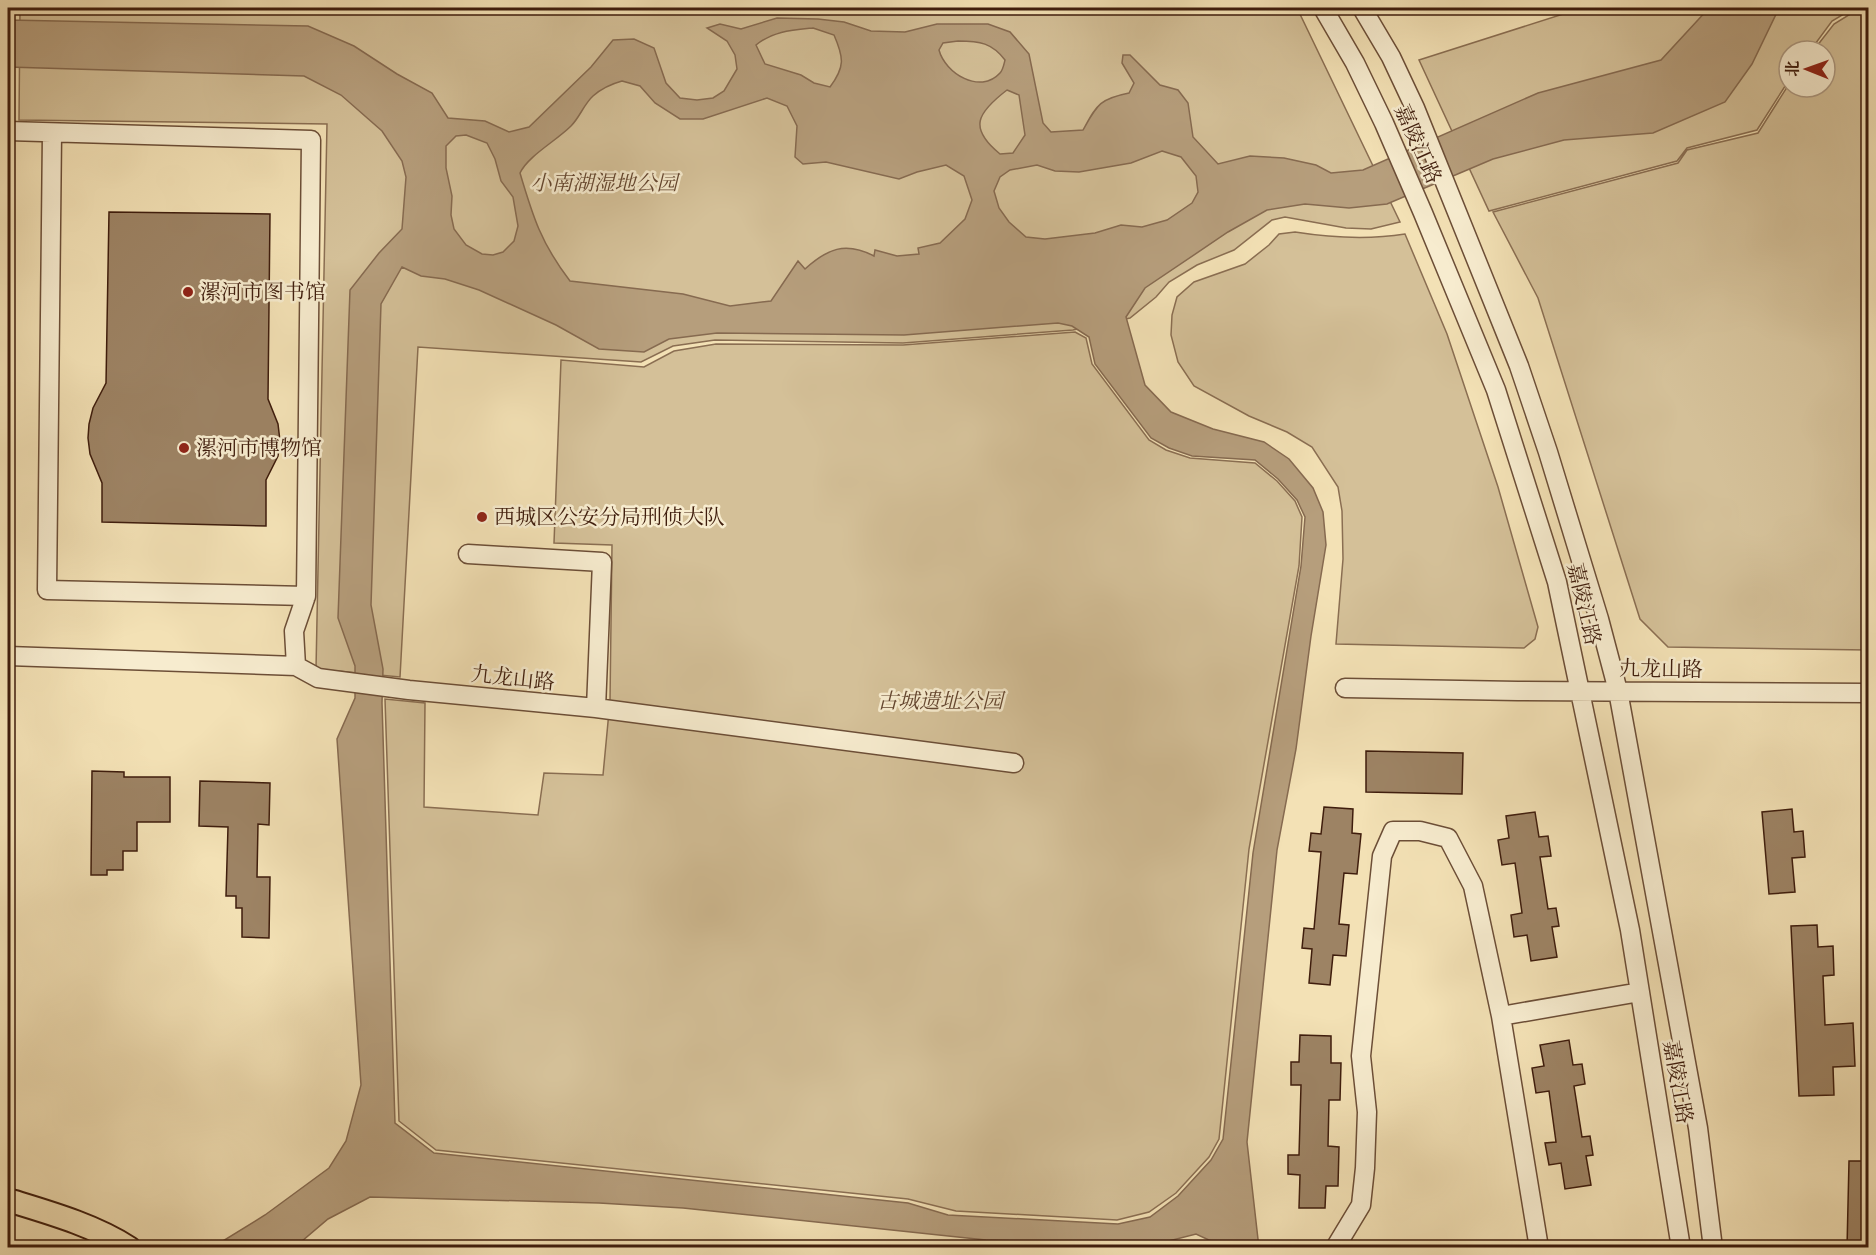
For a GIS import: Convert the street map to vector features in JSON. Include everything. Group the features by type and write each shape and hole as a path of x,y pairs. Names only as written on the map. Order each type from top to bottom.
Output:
{"main road":[{"path":"8,1200 54,1214 119,1241 129,1248"}],"street":[{"name":"嘉陵江路","path":"1323,8 1388,130 1423,213 1499,402 1557,582 1630,930 1682,1248"},
{"name":"嘉陵江路","path":"1362,8 1391,57 1419,116 1519,366 1599,619 1618,691 1698,1128 1713,1248"},
{"path":"8,131 311,140 306,596 294,631 296,666"},
{"path":"52,133 47,590 306,596"},
{"path":"468,554 602,562 596,708"},
{"name":"九龙山路","path":"8,656 296,666 318,678 409,690 596,708 1014,763"},
{"name":"九龙山路","path":"1345,688 1869,693"},
{"path":"1335,1248 1361,1205 1367,1112 1361,1056 1382,856 1393,831 1420,831 1448,838 1473,886 1501,1016 1539,1248"},
{"path":"1501,1016 1640,992"}],"green space":[{"name":"小南湖湿地公园","path":"20,8 1297,8 1400,222 1371,229 1346,228 1285,217 1272,220 1234,250 1197,265 1169,282 1156,297 1130,318 1073,330 903,343 715,340 673,346 641,362 418,347 400,677 316,669 327,124 19,120"},
{"path":"1582,8 1854,8 1832,21 1819,39 1777,39 1777,99 1757,130 1687,148 1677,161 1489,211 1419,60"},
{"path":"1860,8 1868,8 1868,650 1668,647 1640,619 1538,298 1493,212 1678,163 1687,150 1758,133 1780,99 1837,99 1837,39 1822,39 1834,24"},
{"path":"1295,232 1350,237 1405,234 1447,334 1498,487 1538,627 1535,639 1524,648 1336,644 1343,559 1342,511 1338,487 1312,447 1287,432 1249,416 1194,386 1178,362 1171,335 1172,315 1177,297 1194,282 1245,264 1279,234"},
{"name":"古城遗址公园","path":"1075,332 1086,338 1092,364 1149,440 1166,450 1190,458 1255,463 1277,481 1295,501 1302,517 1299,566 1249,849 1219,1139 1209,1157 1176,1193 1149,1212 1117,1220 956,1211 908,1199 436,1150 399,1121 385,699 425,703 424,807 538,815 544,773 603,775 610,701 612,545 554,543 561,360 644,367 674,351 716,344 903,345"}],"shaded area":[{"path":"1709,8 1779,8 1752,64 1725,102 1653,133 1564,140 1493,159 1387,204 1349,208 1305,204 1267,210 1228,232 1145,288 1126,317 1145,385 1171,412 1213,429 1264,442 1289,459 1313,488 1323,512 1326,545 1296,749 1277,850 1247,1142 1259,1248 1224,1247 1196,1234 1161,1243 986,1240 683,1208 599,1203 370,1197 328,1219 295,1247 213,1247 265,1215 329,1168 346,1141 361,1085 337,739 355,698 355,666 338,618 350,290 379,253 402,229 406,177 402,161 382,131 341,95 304,76 8,67 8,20 308,26 354,46 432,93 448,118 485,121 509,132 529,127 591,67 613,40 634,39 654,48 666,83 680,98 697,100 713,98 724,91 737,69 735,55 727,41 707,28 720,24 741,29 777,18 818,19 844,22 871,31 905,32 937,24 988,24 1010,32 1029,54 1043,123 1051,132 1083,130 1100,104 1129,93 1134,83 1122,63 1123,55 1130,55 1160,85 1178,90 1188,103 1193,137 1218,164 1250,156 1284,158 1316,165 1331,173 1363,170 1538,93 1661,60","holes":["813,28 834,35 840,50 841,62 838,74 830,87 765,64 756,45 776,34","973,42 990,47 1005,60 1001,72 992,79 983,82 973,81 964,78 948,66 939,50 943,43","622,81 640,86 655,103 680,119 703,119 767,98 787,106 797,126 795,157 803,164 826,162 899,179 946,165 964,176 972,200 965,219 940,243 918,248 919,254 897,256 875,250 874,256 864,251 845,248 821,256 805,269 798,261 771,301 730,306 683,294 570,281 545,242 520,173 536,155 571,126 593,96 614,83","1007,90 1019,95 1025,135 1013,153 1000,154 983,136 980,121 989,106","466,135 487,143 495,159 501,181 513,197 518,226 514,241 503,252 493,255 482,254 466,245 454,229 451,215 452,196 446,168 446,146 456,136","1162,151 1181,157 1196,176 1198,192 1192,203 1167,220 1142,227 1121,225 1095,233 1045,239 1026,237 1009,222 999,208 994,191 1000,177 1010,170 1037,165 1055,171 1079,172 1131,163","402,267 421,276 445,279 479,290 556,325 599,349 644,352 669,339 717,333 904,335 1058,323 1072,326 1089,337 1095,364 1151,438 1169,448 1192,456 1255,460 1278,479 1297,500 1305,517 1301,566 1253,853 1223,1139 1211,1160 1178,1196 1150,1217 1118,1224 948,1215 908,1203 434,1153 395,1123 382,703 383,669 371,605 381,304"]}],"building":[{"path":"109,212 270,214 268,399 278,424 280,441 278,456 266,480 266,526 102,522 102,483 90,454 88,438 93,408 106,383"},
{"path":"1366,751 1463,753 1462,794 1366,792"},
{"path":"92,771 124,772 124,777 170,777 170,822 137,822 137,851 123,851 123,870 107,870 107,875 91,875"},
{"path":"200,781 270,783 269,825 258,824 257,877 270,877 269,938 242,937 242,908 236,908 236,896 226,896 228,827 199,826"},
{"path":"1324,807 1353,809 1352,833 1361,834 1357,874 1344,873 1339,924 1349,925 1346,956 1333,955 1330,985 1309,983 1312,949 1302,948 1304,928 1314,929 1321,852 1309,851 1311,833 1321,834"},
{"path":"1792,809 1794,832 1803,831 1805,857 1792,858 1795,892 1769,894 1762,812"},
{"path":"1535,812 1539,837 1548,836 1551,856 1540,857 1548,909 1556,908 1559,926 1552,927 1557,957 1531,961 1527,935 1514,937 1511,915 1522,913 1515,863 1502,865 1498,840 1509,838 1506,816"},
{"path":"1817,925 1818,947 1833,946 1834,975 1823,976 1825,1025 1853,1023 1855,1066 1833,1067 1834,1095 1799,1096 1791,926"},
{"path":"1300,1035 1331,1036 1331,1063 1341,1063 1340,1100 1329,1100 1328,1146 1339,1147 1338,1186 1326,1186 1325,1208 1299,1208 1300,1175 1288,1174 1288,1155 1299,1155 1301,1085 1291,1085 1291,1062 1299,1062"},
{"path":"1569,1040 1573,1065 1582,1064 1585,1084 1574,1086 1582,1137 1590,1136 1593,1155 1586,1156 1591,1185 1565,1189 1561,1163 1549,1165 1545,1143 1556,1142 1549,1091 1536,1093 1532,1068 1544,1066 1540,1045"},
{"path":"1849,1161 1869,1161 1869,1248 1847,1248"}],"place":[{"name":"漯河市图书馆","path":"188,292"},
{"name":"漯河市博物馆","path":"184,448"},
{"name":"西城区公安分局刑侦大队","path":"482,517"}]}
